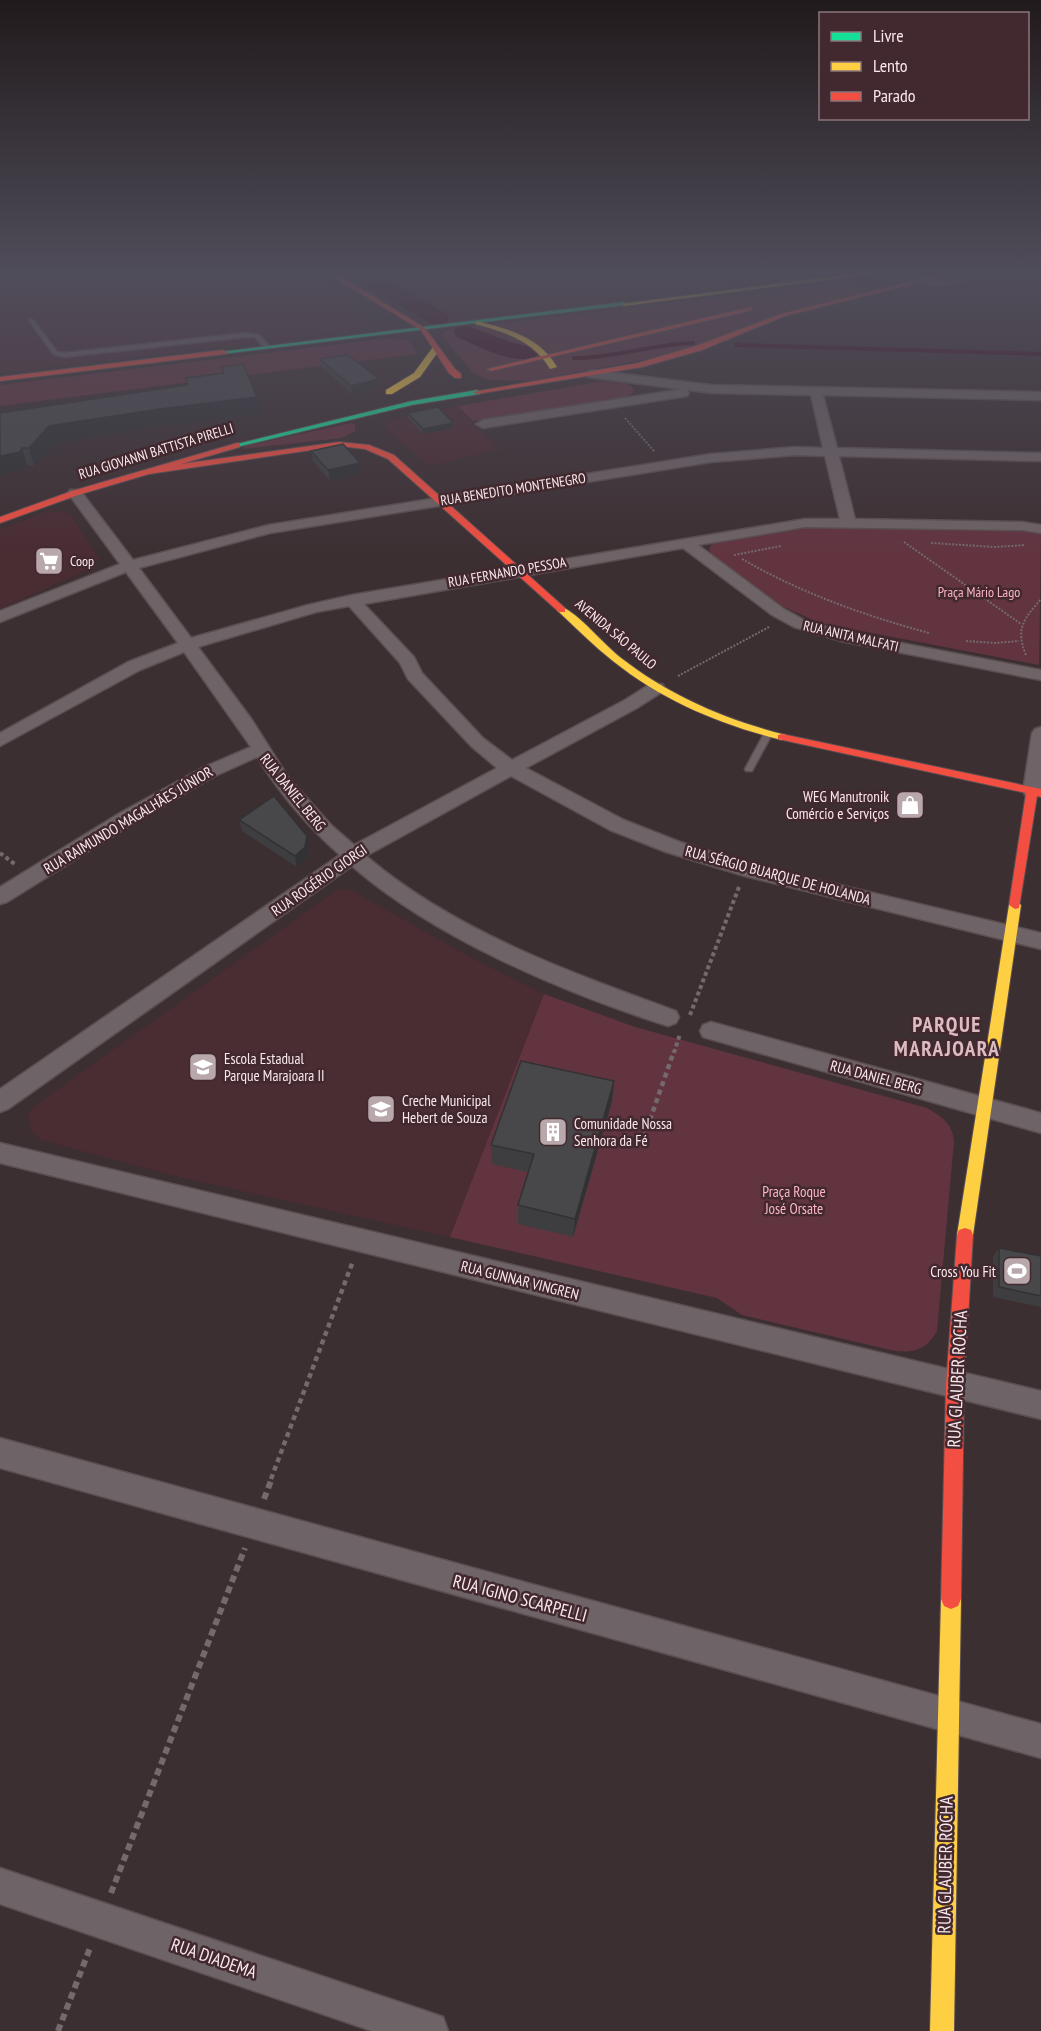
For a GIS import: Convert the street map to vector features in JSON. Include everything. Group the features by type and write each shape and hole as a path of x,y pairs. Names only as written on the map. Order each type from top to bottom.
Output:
{"main road":[{"path":"0,379 102,367"},
{"path":"426,367 417,376 383,393 502,367"},
{"path":"460,367 470,374"},
{"path":"531,384 550,373 553,367"},
{"name":"RUA GIOVANNI BATTISTA PIRELLI","path":"0,520 134,474 220,449 357,415 630,367"},
{"path":"470,374 469,382 496,389"},
{"path":"336,407 357,415"},
{"name":"AVENIDA SÃO PAULO","path":"357,415 370,432 389,450 391,457"},
{"path":"238,458 224,453 220,449 220,443 273,423"},
{"path":"339,444 370,432"},
{"name":"AVENIDA SÃO PAULO","path":"134,474 339,444 366,447 391,457 622,664 656,688 696,709 768,734 1037,792"},
{"name":"RUA GLAUBER ROCHA","path":"942,2031 955,1385 964,1241 1012,934 1037,792"}],"street":[{"path":"639,367 640,374 651,381"},
{"path":"592,374 711,389 1041,396"},
{"path":"483,424 711,389"},
{"path":"816,391 848,522"},
{"name":"RUA BENEDITO MONTENEGRO","path":"0,617 125,561 269,529 666,465 755,453 831,452 1041,457"},
{"name":"RUA DANIEL BERG","path":"75,493 186,645 199,658 246,724 260,750 319,827 396,889 458,929 572,982 676,1020"},
{"name":"RUA FERNANDO PESSOA","path":"0,740 134,666 186,645 280,616 352,600 518,570 691,547 805,523 1022,526 1041,529"},
{"name":"RUA ANITA MALFATI","path":"691,547 787,618 815,630 1041,675"},
{"name":"RUA SÉRGIO BUARQUE DE HOLANDA","path":"352,600 408,661 414,675 477,742 510,768 617,825 673,847 745,869 1041,941"},
{"name":"RUA ROGÉRIO GIORGI","path":"0,1102 369,844 631,704 656,688"},
{"name":"RUA GLAUBER ROCHA","path":"1037,792 1041,733"},
{"name":"RUA RAIMUNDO MAGALHÃES JÚNIOR","path":"0,897 127,818 229,760 260,750"},
{"name":"RUA DANIEL BERG","path":"711,1031 1041,1123"},
{"name":"RUA GUNNAR VINGREN","path":"0,1153 1041,1405"},
{"name":"RUA IGINO SCARPELLI","path":"0,1453 1041,1741"},
{"name":"RUA DIADEMA","path":"0,1886 429,2031"}],"lane":[{"path":"749,769 768,734"}],"path":[{"path":"613,404 666,465"},
{"path":"912,541 900,539 1021,624"},
{"path":"923,542 976,546 1034,545"},
{"path":"735,555 782,546"},
{"path":"691,547 735,555 762,572 820,599 932,634"},
{"path":"1021,670 1031,664 1019,641 1021,624 1041,599"},
{"path":"656,688 787,618"},
{"path":"964,640 995,643 1019,641"},
{"path":"676,1020 693,1011 745,869"},
{"path":"644,1137 680,1033"},
{"path":"58,2031 255,1525 360,1241"}],"shaded area":[{"path":"0,367 52,367 0,373"},
{"path":"458,406 500,450 428,466 385,427 391,420"},
{"name":"Coop","path":"47,511 63,512 72,516 99,559 85,571 0,609 0,530"},
{"path":"337,890 351,890 477,961 544,994 450,1237 179,1177 41,1140 31,1132 28,1116 33,1107"}],"green space":[{"path":"151,367 315,367 0,406 0,385"},
{"path":"468,367 606,367 529,381 489,380 474,374"},
{"path":"604,381 626,383 633,388 633,393 623,398 473,421 458,406"},
{"path":"352,423 355,425 355,431 341,438 242,449 245,446"},
{"name":"Praça Mário Lago","path":"809,528 1023,531 1041,534 1039,665 820,623 784,607 712,555 709,549 711,545 718,542"},
{"name":"Praça Roque José Orsate","path":"544,994 635,1027 927,1108 942,1118 949,1125 954,1141 937,1331 929,1342 920,1349 895,1351 742,1315 717,1298 450,1237"}],"building":[{"path":"222,367 244,367 257,397 49,426 29,448 22,448 20,452 0,456 0,413 188,385 186,378 224,373"},
{"path":"329,367 363,367 379,379 351,386"},
{"path":"438,407 453,423 423,429 408,413"},
{"path":"343,444 360,463 328,470 311,451"},
{"path":"274,796 307,836 305,847 295,856 239,820"},
{"name":"Comunidade Nossa Senhora da Fé","path":"521,1061 614,1081 575,1219 518,1205 534,1154 491,1145"},
{"path":"999,1248 1041,1256 1041,1296 999,1287"}],"traffic: fast":[{"path":"237,445 412,403 477,392"}],"traffic: slow":[{"path":"389,392 417,375 423,367"},
{"path":"562,610 616,659 660,689 719,718 782,737"},
{"path":"965,1235 1015,905"},
{"path":"942,2031 951,1599"}],"traffic: jam":[{"path":"0,379 101,367"},
{"path":"449,367 458,376"},
{"path":"491,369 501,367"},
{"path":"477,392 628,367"},
{"path":"144,472 339,444 366,447 391,457 562,610"},
{"path":"0,520 75,493 237,445"},
{"path":"782,737 1041,793"},
{"path":"1015,905 1032,791"},
{"path":"951,1599 955,1385 965,1235"}],"place":[{"name":"Coop","path":"49,561"},
{"name":"WEG Manutronik Comércio e Serviços","path":"910,805"},
{"name":"Escola Estadual Parque Marajoara II","path":"203,1067"},
{"name":"Creche Municipal Hebert de Souza","path":"381,1109"},
{"name":"Comunidade Nossa Senhora da Fé","path":"553,1132"},
{"name":"Cross You Fit","path":"1017,1271"}],"district":[{"name":"PARQUE MARAJOARA","path":"947,1036"}]}
